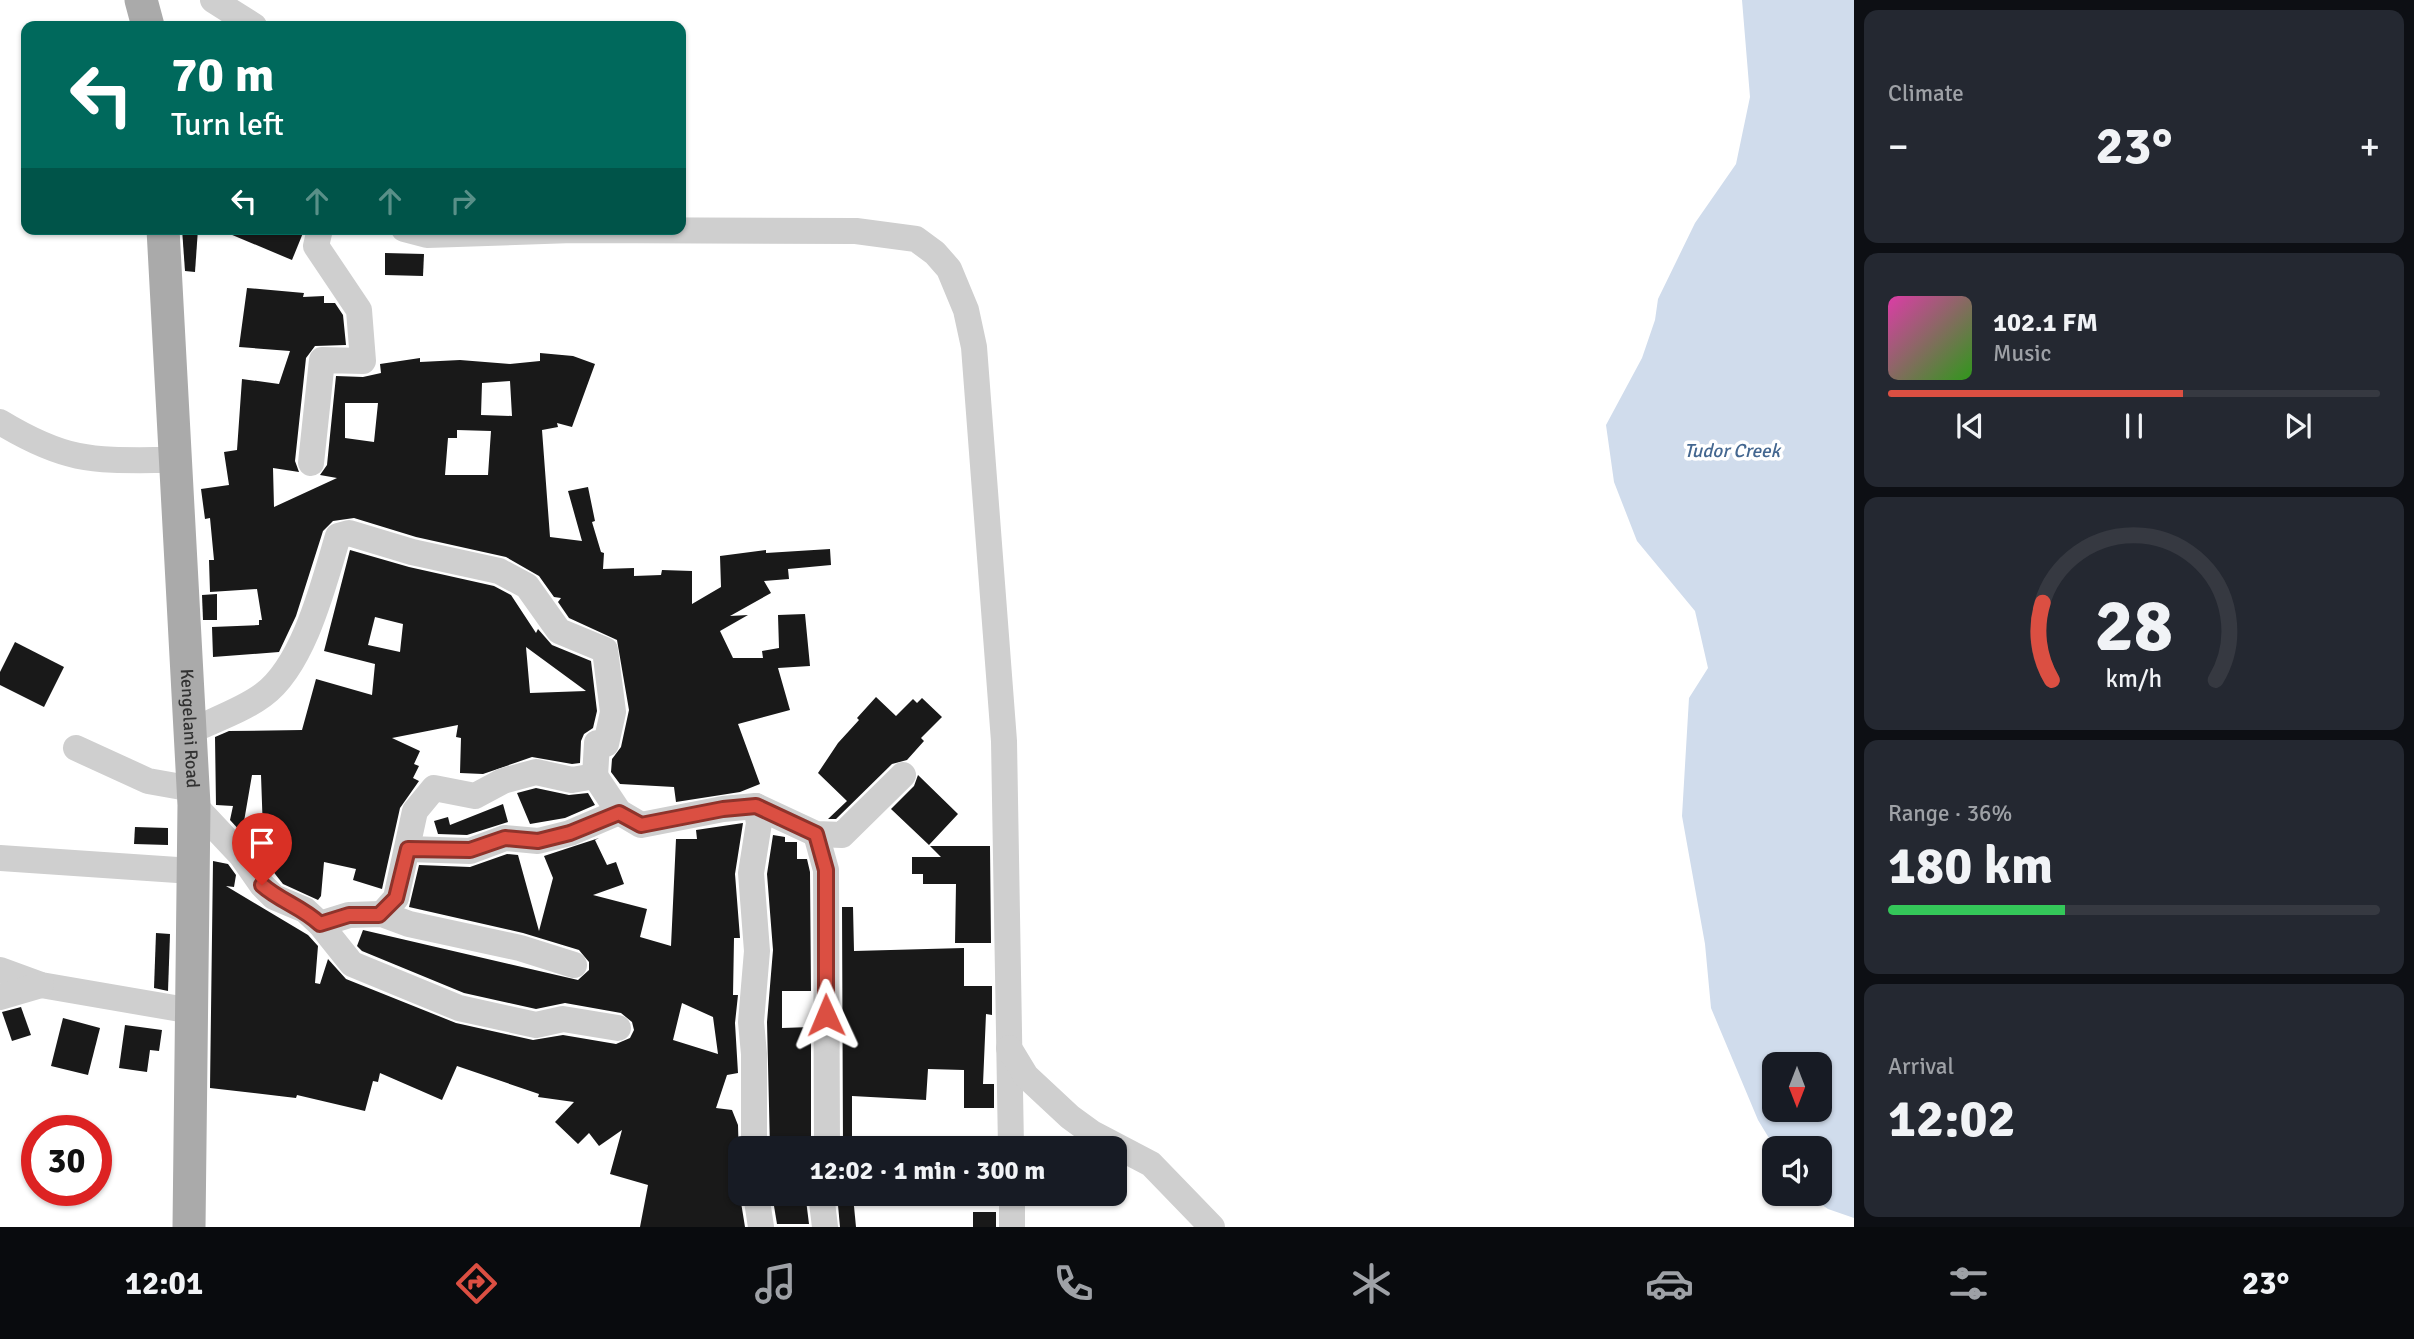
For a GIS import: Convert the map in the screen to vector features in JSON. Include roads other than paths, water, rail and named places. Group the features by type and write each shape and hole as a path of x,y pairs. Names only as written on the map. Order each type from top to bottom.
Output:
{"main road":[{"path":"141,0 147,21"},
{"name":"Kengelani Road","path":"163,235 193,797 189,1227"}],"street":[{"path":"213,0 246,21"},
{"path":"686,230 856,231 916,239 935,253 949,270 966,310 974,346 988,509 1004,754 1011,1136"},
{"path":"311,463 322,360 363,361 359,310 316,246 319,235"},
{"path":"0,422 36,444 78,458 177,460"},
{"path":"191,731 257,699 270,689 300,647 321,595 338,536 349,533 412,552 499,571 527,586 559,631 605,650 613,712 606,744 597,743 594,776 619,813 641,825 723,809 756,806 816,834 842,835 903,775"},
{"path":"76,748 148,781 193,797 262,885 274,897 305,910 320,924 352,964 459,1008 536,1025 563,1019 618,1028"},
{"path":"383,914 396,898 415,811 435,788 475,796 503,781 536,772 572,780 594,776"},
{"path":"754,1136 754,1054 751,1021 757,951 751,873 760,823 756,806"},
{"path":"408,849 470,850 505,838 538,841 570,833 619,813"},
{"path":"816,834 826,870 827,1136"},
{"path":"0,858 192,871"},
{"path":"320,924 349,915 383,914 409,924 520,948 574,965"},
{"path":"0,970 41,985 192,1011"},
{"path":"0,997 41,985"},
{"path":"1009,1046 1026,1076 1070,1117 1092,1133 1151,1164 1212,1227"},
{"path":"758,1206 761,1227"},
{"path":"822,1206 825,1227"},
{"path":"1012,1206 1012,1227"}],"water":[{"name":"Tudor Creek","path":"1742,0 1854,0 1854,1218 1824,1206 1832,1206 1832,1136 1768,1136 1758,1120 1711,1008 1705,944 1682,816 1689,698 1708,668 1695,611 1637,541 1614,482 1606,425 1642,358 1655,320 1658,299 1695,223 1736,164 1750,97"}]}
